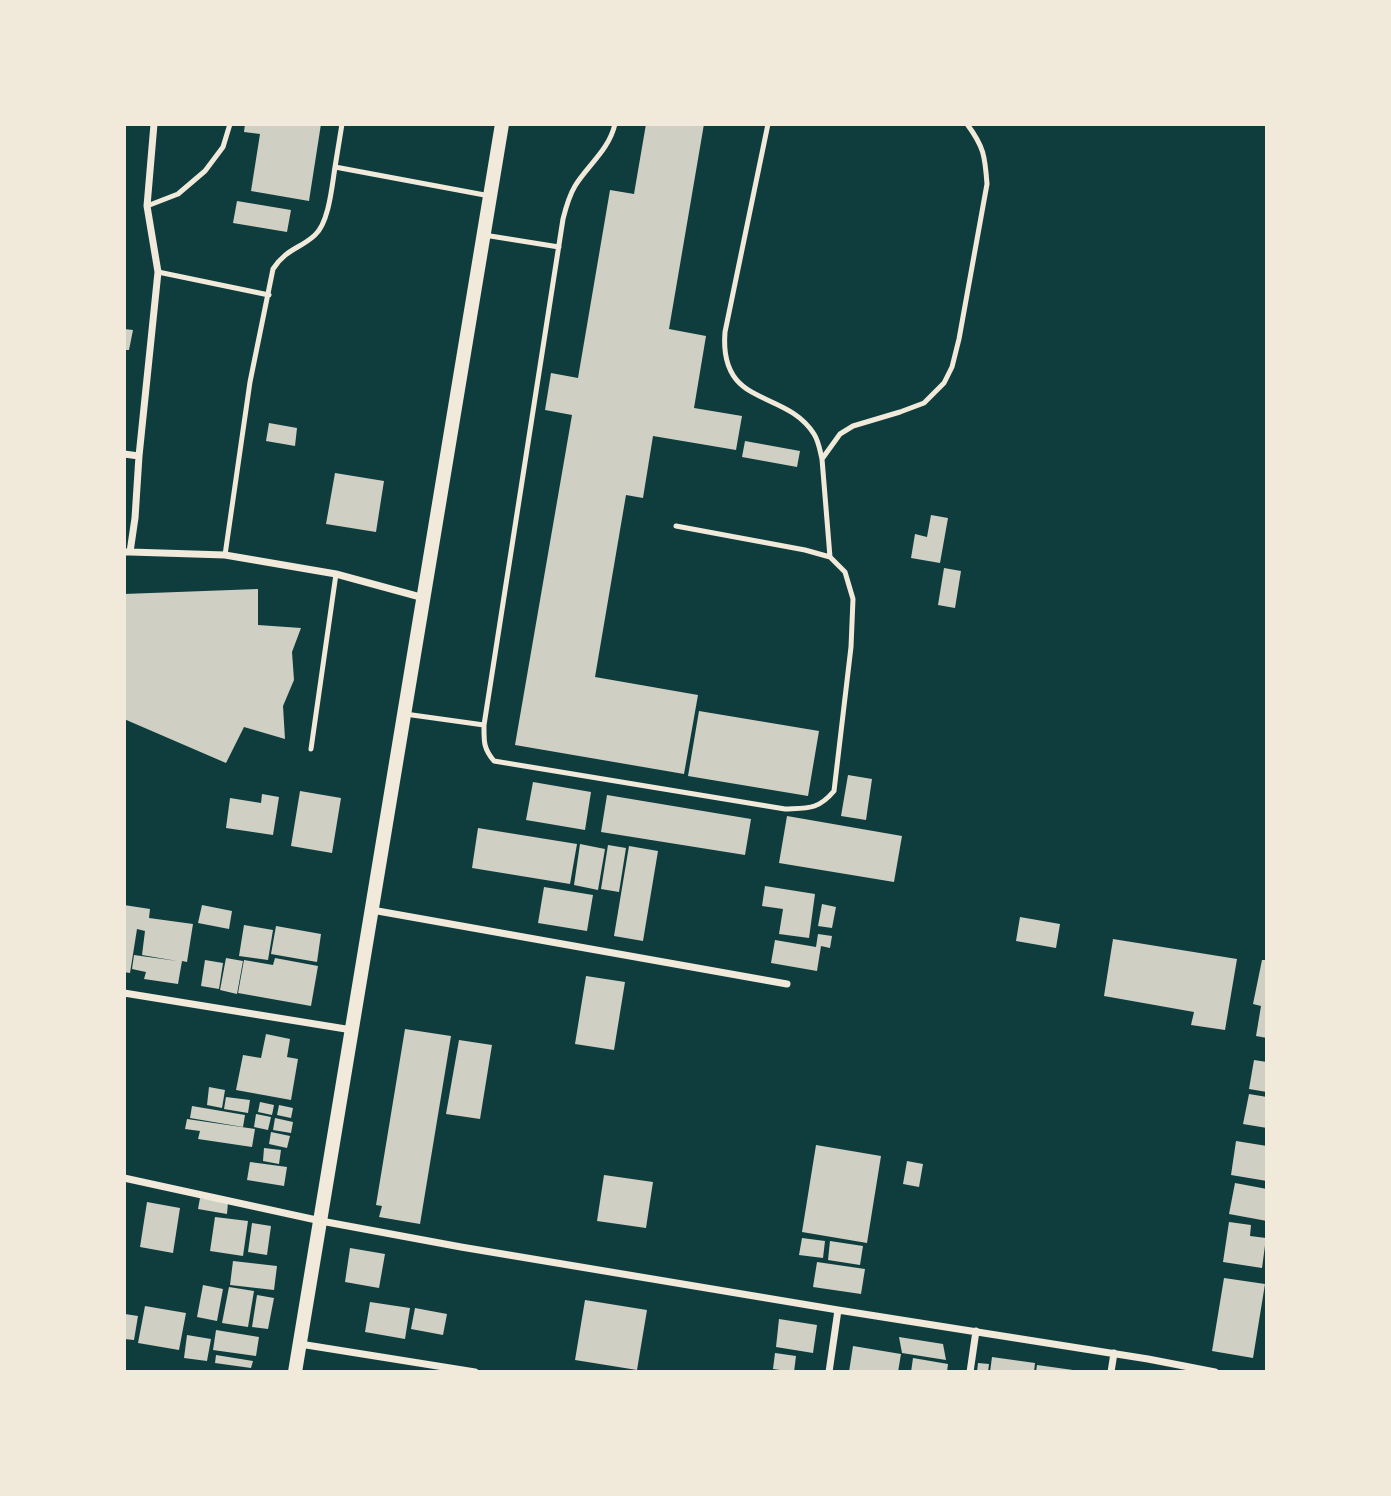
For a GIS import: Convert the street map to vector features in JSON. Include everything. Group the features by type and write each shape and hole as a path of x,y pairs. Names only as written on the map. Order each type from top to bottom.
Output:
{"main road":[{"path":"295,1372 502,124"}],"street":[{"path":"154,124 147,206 158,272 135,518 127,552 225,555 336,574 424,598"},
{"path":"124,454 139,456"},
{"path":"372,910 787,984"},
{"path":"124,993 352,1030"},
{"path":"124,1178 461,1248 1114,1353 1215,1372"},
{"path":"829,1372 838,1310"},
{"path":"970,1372 976,1331"},
{"path":"300,1344 475,1372"},
{"path":"1111,1372 1114,1353"}],"lane":[{"path":"147,206 178,194 205,171 223,148 230,124"},
{"path":"225,555 250,382 273,269 281,257 318,233 326,218 342,124"},
{"path":"615,124 606,147 568,200 484,725 486,751 494,761 785,809 811,808 825,801 834,791 851,647 853,599 845,572 830,556 676,526"},
{"path":"768,124 723,348 734,378 749,390 796,415 813,432 822,459 830,556"},
{"path":"822,459 840,433 853,426 924,403 944,383 952,367 986,184 980,141 967,124"},
{"path":"335,167 490,196"},
{"path":"484,235 559,247"},
{"path":"158,272 269,295"},
{"path":"311,749 336,574"},
{"path":"405,714 484,725"}],"building":[{"path":"245,124 321,124 309,201 251,191 260,134 244,132"},
{"path":"646,124 704,124 669,329 706,336 694,408 742,416 736,450 653,436 643,498 626,495 595,677 698,695 684,774 515,745 572,415 545,410 551,373 578,378 610,190 634,194"},
{"path":"237,201 291,210 287,232 233,223"},
{"path":"124,329 133,330 129,350 124,350"},
{"path":"269,423 297,428 295,446 266,441"},
{"path":"745,441 800,451 797,467 742,457"},
{"path":"335,473 384,481 376,532 326,524"},
{"path":"931,515 948,518 940,563 911,558 915,534 927,537"},
{"path":"944,568 961,571 955,608 938,605"},
{"path":"258,589 258,625 301,628 292,652 294,680 283,706 285,739 244,727 226,763 124,719 124,594"},
{"path":"699,711 819,731 808,796 688,776"},
{"path":"848,775 872,779 866,820 841,816"},
{"path":"533,782 591,792 585,830 526,820"},
{"path":"300,791 341,798 332,853 291,846"},
{"path":"262,794 279,797 273,835 226,828 230,798 261,803"},
{"path":"607,795 751,819 745,855 601,832"},
{"path":"787,816 902,836 894,882 779,863"},
{"path":"478,828 577,844 570,884 472,868"},
{"path":"580,844 605,849 598,890 574,885"},
{"path":"608,845 626,848 619,892 601,889"},
{"path":"629,846 658,851 643,941 614,936"},
{"path":"765,886 815,894 809,938 779,934 783,909 762,906"},
{"path":"544,887 593,895 587,931 538,923"},
{"path":"822,904 836,907 832,928 818,926"},
{"path":"124,905 150,909 149,918 193,924 187,962 182,961 178,984 144,979 146,972 132,969 134,955 177,961 142,955 145,931 137,929 130,973 124,972"},
{"path":"202,905 232,911 229,929 198,923"},
{"path":"1020,917 1060,924 1056,948 1016,941"},
{"path":"244,925 273,930 268,960 239,956"},
{"path":"276,926 321,934 317,962 271,954"},
{"path":"818,934 832,936 830,948 821,946 817,971 771,963 775,940 816,947"},
{"path":"1113,939 1237,959 1225,1030 1191,1025 1194,1012 1104,996"},
{"path":"226,958 243,961 237,994 220,990"},
{"path":"275,958 318,966 311,1006 238,993 244,960 273,965"},
{"path":"205,960 223,963 219,989 201,986"},
{"path":"1262,960 1267,960 1267,1038 1256,1036 1261,1006 1253,1004"},
{"path":"586,976 625,982 614,1050 575,1044"},
{"path":"405,1029 451,1036 420,1224 379,1217 382,1206 376,1205"},
{"path":"266,1034 290,1039 287,1057 298,1059 291,1100 236,1090 243,1055 261,1058"},
{"path":"459,1040 492,1045 480,1119 446,1114"},
{"path":"1254,1060 1267,1062 1267,1092 1249,1089"},
{"path":"209,1087 225,1090 222,1108 207,1105"},
{"path":"1249,1094 1267,1097 1267,1128 1243,1124"},
{"path":"226,1097 250,1100 248,1113 224,1109"},
{"path":"260,1102 274,1105 272,1115 258,1112"},
{"path":"279,1105 293,1108 291,1118 277,1115"},
{"path":"192,1106 245,1115 243,1127 190,1118"},
{"path":"256,1114 271,1117 268,1130 254,1127"},
{"path":"275,1118 293,1122 291,1133 273,1130"},
{"path":"187,1119 255,1129 252,1147 198,1139 200,1131 185,1129"},
{"path":"271,1132 290,1136 287,1148 269,1144"},
{"path":"1236,1141 1267,1146 1267,1181 1231,1175"},
{"path":"816,1145 881,1156 867,1243 802,1232"},
{"path":"264,1148 281,1150 279,1164 263,1161"},
{"path":"907,1161 923,1164 919,1187 903,1184"},
{"path":"250,1162 287,1167 284,1186 247,1180"},
{"path":"604,1175 653,1182 646,1228 597,1221"},
{"path":"1235,1183 1267,1189 1267,1221 1229,1214"},
{"path":"200,1198 228,1202 227,1214 198,1209"},
{"path":"147,1202 180,1208 173,1253 140,1247"},
{"path":"215,1217 248,1221 243,1256 210,1251"},
{"path":"1229,1222 1251,1225 1250,1236 1266,1238 1262,1268 1223,1262"},
{"path":"252,1223 271,1226 267,1255 248,1252"},
{"path":"802,1238 825,1241 823,1258 799,1255"},
{"path":"830,1241 863,1246 860,1265 828,1260"},
{"path":"350,1248 385,1254 379,1288 345,1282"},
{"path":"233,1261 277,1266 274,1290 230,1285"},
{"path":"817,1262 865,1269 861,1294 813,1287"},
{"path":"1224,1278 1265,1284 1253,1358 1212,1351"},
{"path":"203,1285 223,1289 217,1321 197,1317"},
{"path":"229,1287 254,1291 248,1327 222,1323"},
{"path":"257,1295 274,1298 268,1329 252,1327"},
{"path":"585,1300 647,1310 637,1370 575,1360"},
{"path":"370,1302 410,1308 405,1339 365,1332"},
{"path":"145,1306 186,1313 179,1350 138,1343"},
{"path":"415,1308 447,1314 443,1335 411,1329"},
{"path":"125,1314 138,1316 134,1340 124,1339"},
{"path":"779,1319 817,1325 813,1353 776,1347"},
{"path":"216,1330 259,1337 256,1356 213,1350"},
{"path":"187,1335 211,1339 207,1361 184,1358"},
{"path":"899,1337 943,1344 946,1360 902,1353"},
{"path":"853,1346 901,1354 898,1372 849,1372"},
{"path":"775,1353 796,1356 794,1372 773,1369"},
{"path":"216,1355 253,1361 251,1368 215,1363"},
{"path":"992,1357 1035,1363 1034,1372 990,1372"},
{"path":"913,1358 948,1364 947,1372 911,1372"},
{"path":"978,1363 989,1364 988,1372 977,1372"},
{"path":"1037,1365 1073,1370 1073,1372 1036,1372"}]}
